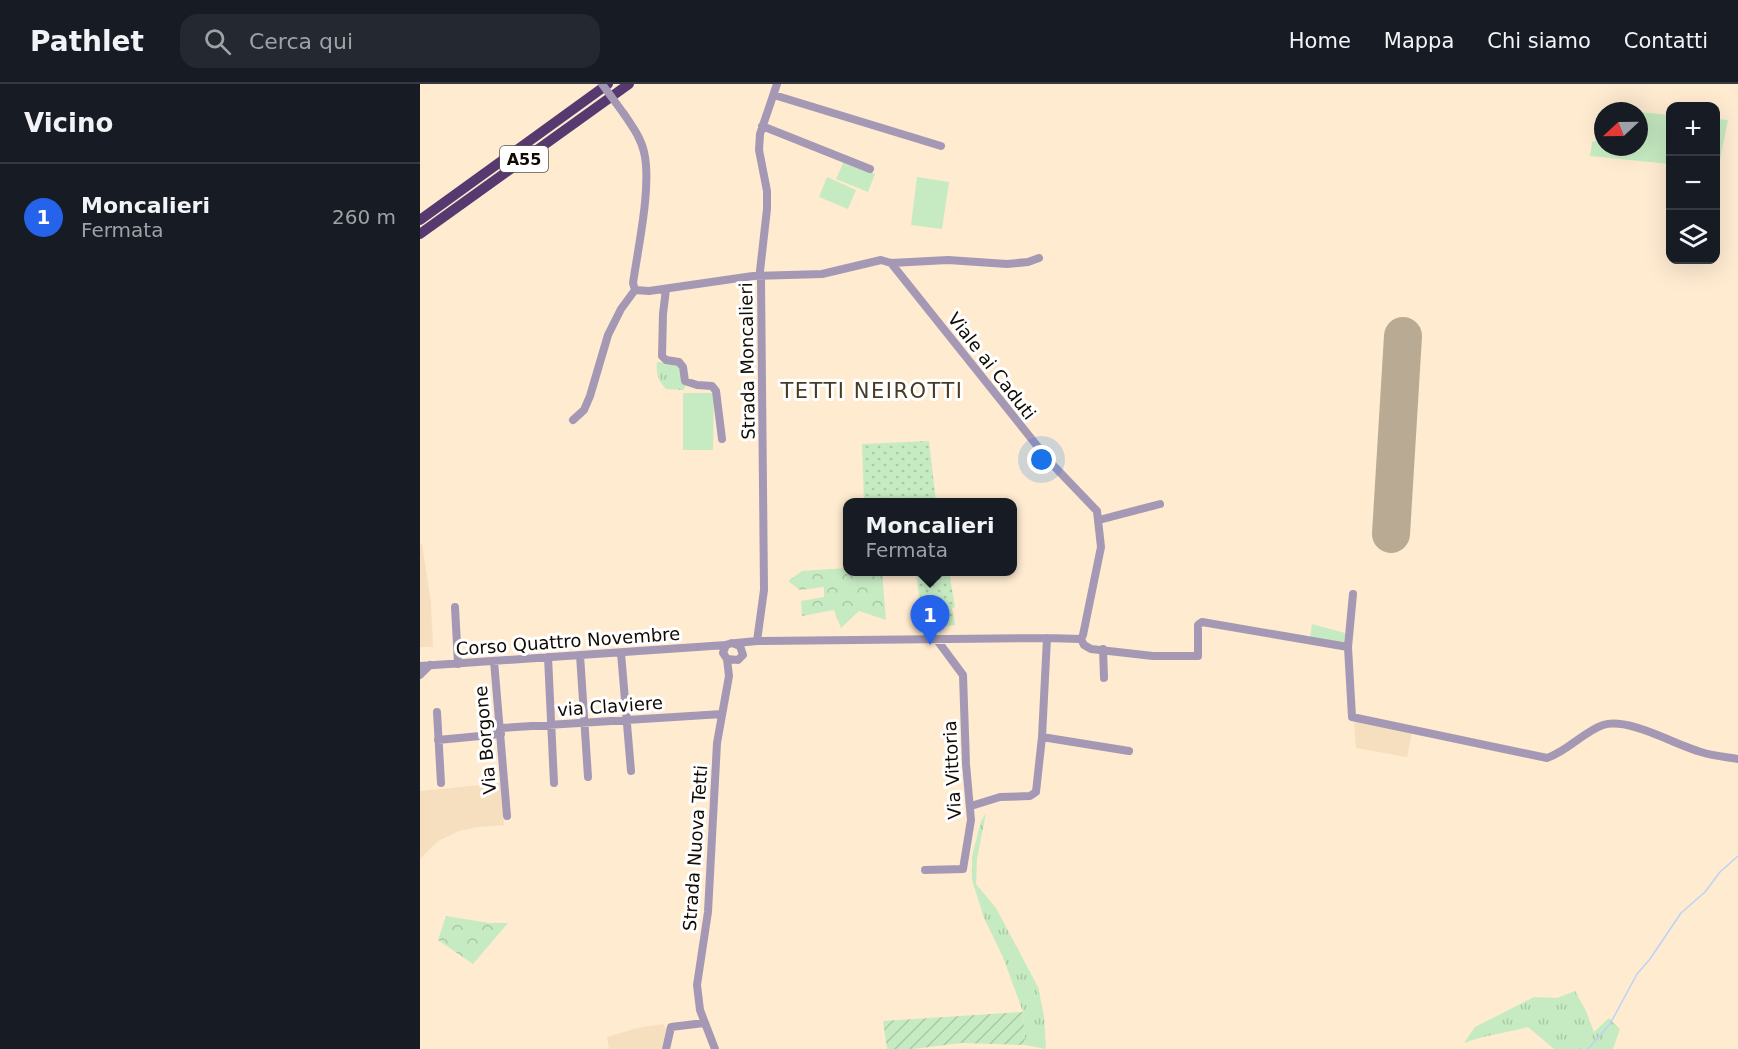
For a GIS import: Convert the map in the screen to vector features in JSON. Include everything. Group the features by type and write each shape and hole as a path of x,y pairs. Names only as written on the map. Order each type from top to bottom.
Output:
{"highway":[{"name":"A55","path":"420,220 608,84"},
{"name":"A55","path":"420,234 629,84"}],"street":[{"path":"602,84 636,132 644,150 646,165 642,222 633,283 635,290"},
{"name":"Strada Moncalieri","path":"757,641 764,590 760,276 767,209 767,191 759,150 762,126 777,84"},
{"path":"774,95 941,146"},
{"path":"762,126 870,169"},
{"path":"635,290 666,289 733,278 822,274 881,260 891,263 948,260 1007,264 1028,262 1039,258"},
{"name":"Viale ai Caduti","path":"891,263 1050,462 1097,511 1099,520"},
{"path":"666,289 662,356 666,360 679,362 683,367 685,381 712,386 716,391 722,439"},
{"path":"573,420 584,410 608,334 621,309 635,290"},
{"path":"1160,504 1099,520 1101,547 1081,639 1084,645 1091,649 1153,656 1198,656 1198,625 1202,622 1348,647"},
{"path":"1353,594 1348,647 1352,717 1547,758 1557,755 1599,727 1614,723 1650,733 1701,752 1738,759"},
{"path":"455,607 458,664"},
{"path":"747,642 759,626"},
{"path":"971,806 1000,797 1030,796 1036,792 1042,737 1047,638"},
{"path":"725,657 723,651 726,645 757,641 1081,639"},
{"name":"Via Vittoria","path":"925,870 963,869 971,820 966,764 963,675 937,640"},
{"name":"Strada Nuova Tetti","path":"715,1049 700,1010 697,985 708,912 717,743 729,676 740,658 757,641"},
{"path":"709,646 725,657 740,658 742,649 736,643"},
{"name":"Corso Quattro Novembre","path":"420,666 726,645"},
{"path":"1103,650 1104,678"},
{"path":"621,652 631,771"},
{"path":"580,655 588,777"},
{"path":"548,657 554,783"},
{"name":"Strada Nuova Tetti","path":"725,657 729,676"},
{"name":"Via Borgone","path":"494,661 507,816"},
{"path":"420,675 430,665"},
{"path":"437,712 441,783"},
{"name":"via Claviere","path":"438,740 585,722 722,714"},
{"path":"1042,737 1129,751"},
{"path":"666,1049 671,1027 704,1023"}],"shaded area":[{"path":"422,544 431,602 433,647 420,647 420,545"},
{"path":"1354,719 1412,732 1407,757 1356,748"},
{"path":"500,783 504,825 459,831 438,841 420,859 420,791"},
{"path":"663,1024 666,1029 661,1049 609,1049 607,1037 637,1028"}],"green space":[{"path":"1648,113 1666,115 1666,164 1590,156 1594,141 1594,156 1648,156"},
{"path":"1720,119 1728,120 1720,159"},
{"path":"844,161 875,174 868,192 836,179"},
{"path":"827,177 856,190 848,209 819,197"},
{"path":"917,177 949,182 942,229 911,225"},
{"path":"657,362 677,364 686,386 683,390 666,389 658,377"},
{"path":"683,393 714,393 713,450 683,450"},
{"path":"929,441 936,498 864,498 862,444"},
{"path":"843,568 843,576 882,576 886,620 859,611 841,628 834,610 802,616 801,601 824,597 824,587 800,590 788,581 802,571"},
{"path":"917,576 950,576 955,607 952,608 955,625 936,627 931,601 920,602"},
{"path":"1312,624 1345,633 1345,644 1310,637"},
{"path":"986,813 977,859 976,884 996,908 1038,987 1044,1016 1046,1049 1025,1045 1023,1012 1003,957 984,918 972,880 972,856 981,821"},
{"path":"446,916 489,923 508,923 473,964 438,940"},
{"path":"1575,991 1594,1032 1609,1018 1620,1029 1613,1049 1554,1049 1528,1027 1464,1043 1475,1027 1534,997 1557,998"},
{"path":"1023,1012 1025,1045 961,1043 913,1049 887,1049 883,1021"}],"waterway":[{"path":"1588,1049 1610,1024 1637,974 1681,913 1705,892 1720,872 1738,856"}],"runway":[{"path":"1391,534 1403,336"}],"place":[{"name":"Moncalieri","path":"930,645"}],"district":[{"name":"TETTI NEIROTTI","path":"872,391"}]}
